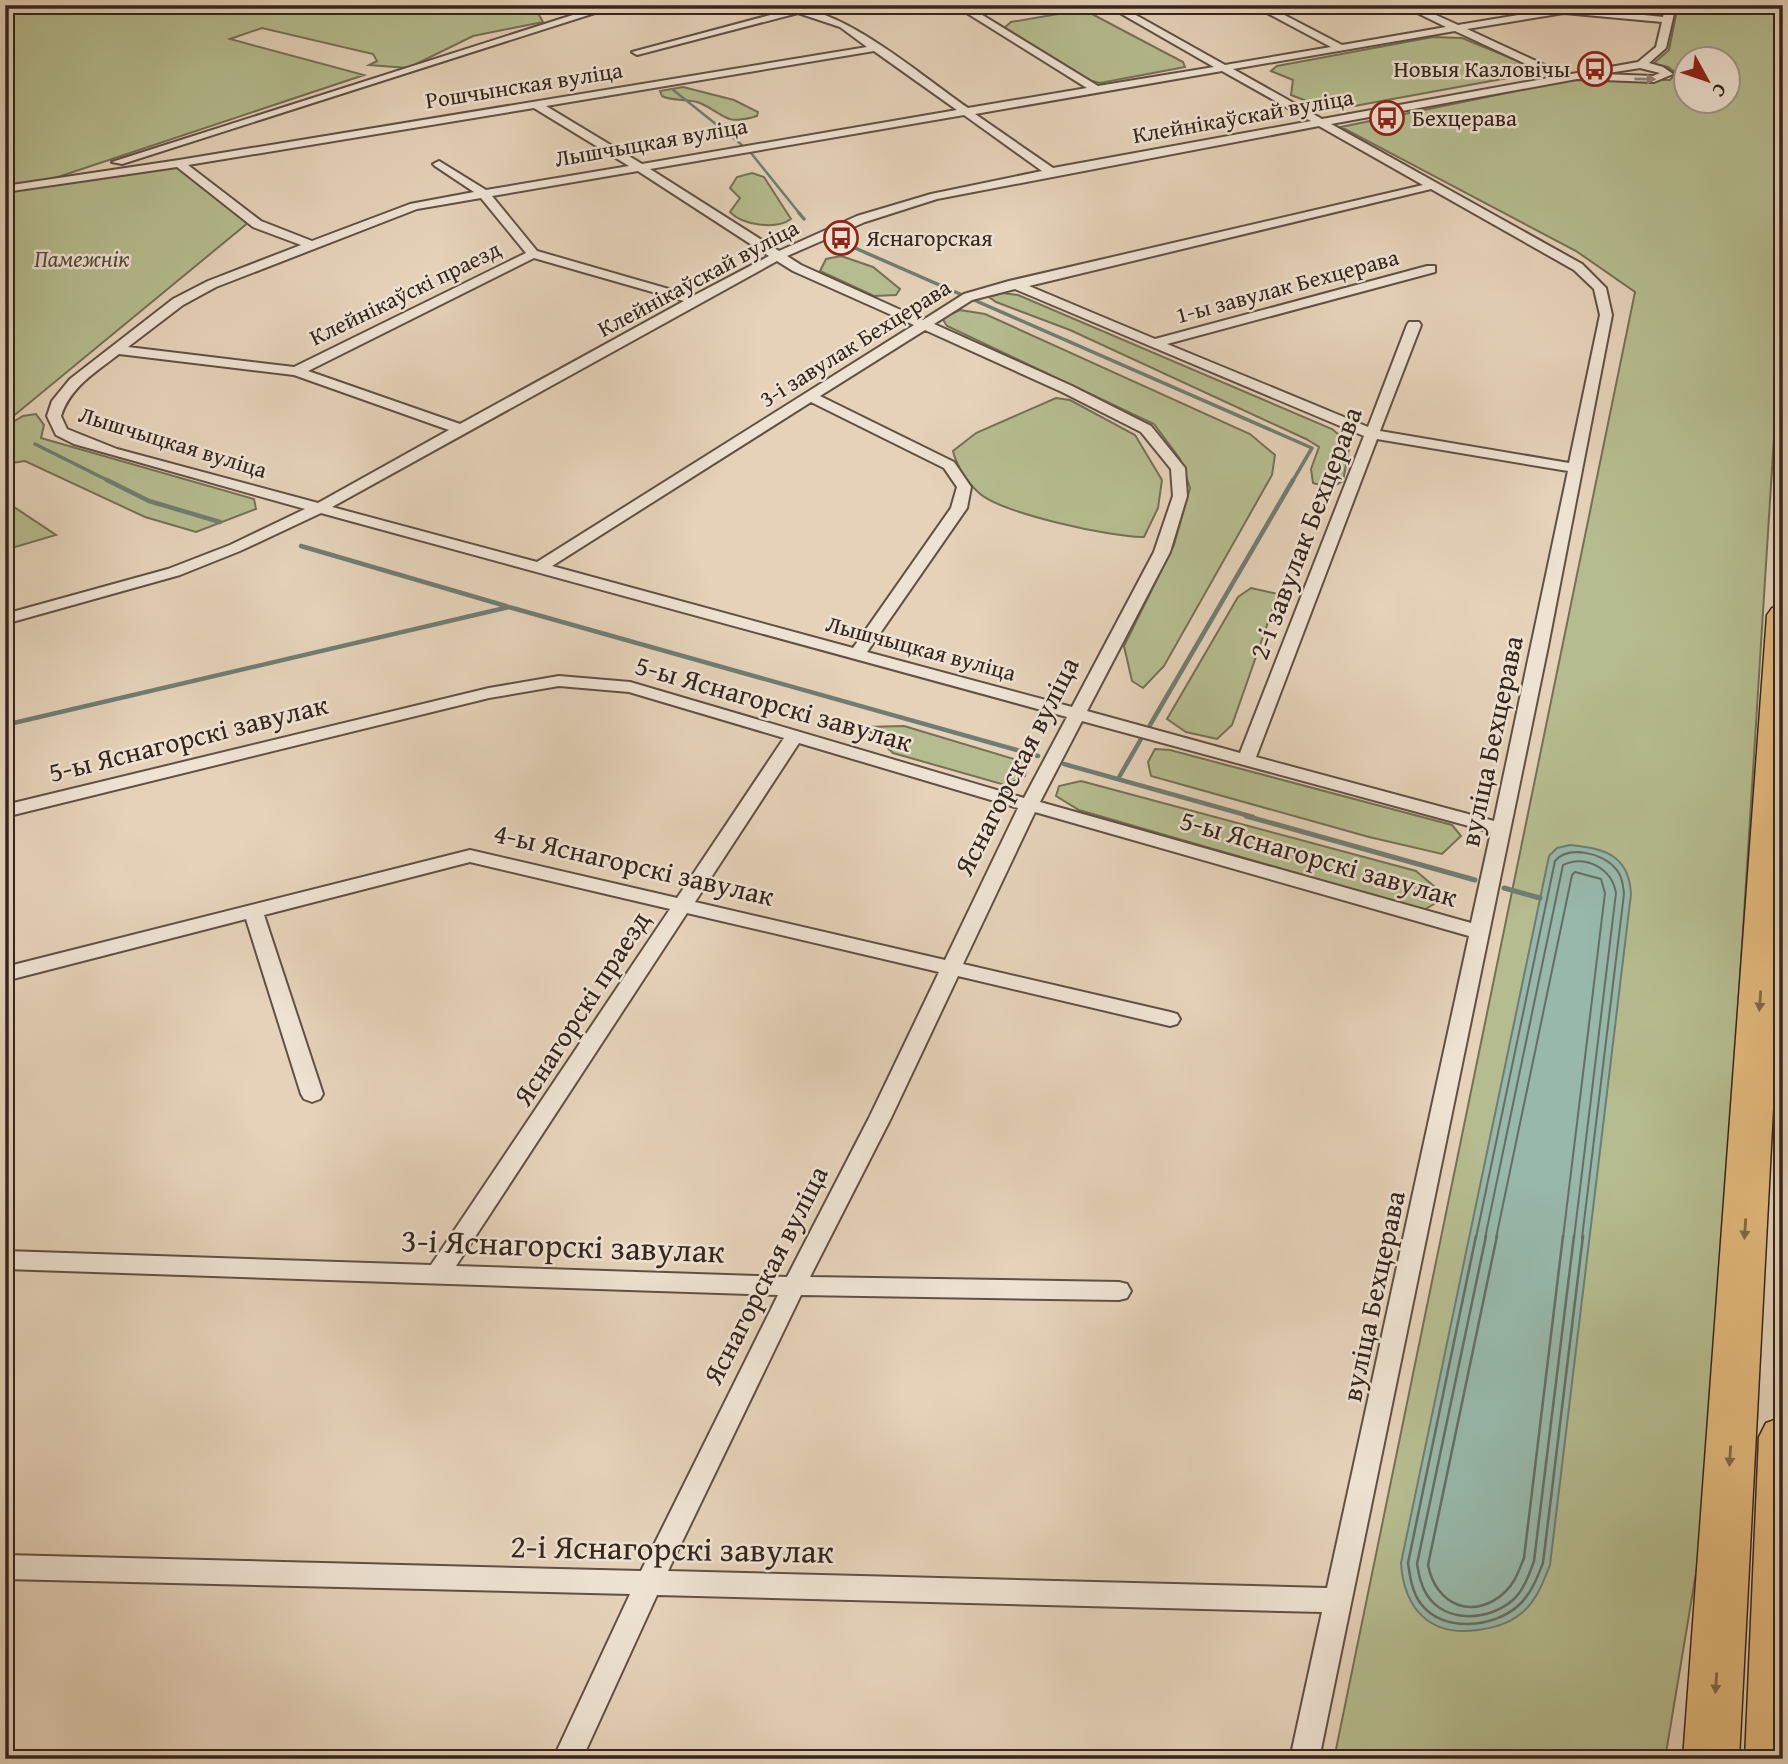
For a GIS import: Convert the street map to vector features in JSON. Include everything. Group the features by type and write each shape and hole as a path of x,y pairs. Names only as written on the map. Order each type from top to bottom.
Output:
{"highway":[{"path":"1711,1759 1783,615"},
{"path":"1773,1759 1783,1437"}],"street":[{"path":"5,189 57,181 615,5"},
{"path":"784,5 843,25 1051,172"},
{"path":"959,5 1095,89"},
{"name":"вуліца Бехцерава","path":"1111,5 1578,267 1600,288 1606,315 1501,829 1304,1759"},
{"path":"1257,5 1341,48"},
{"path":"1406,5 1570,77 1654,79 1668,74 1642,65 1570,77"},
{"path":"1642,65 1661,48 1671,5"},
{"name":"Лышчыцкая вуліца","path":"1501,829 112,452 61,432 54,416 58,401 75,382 178,302 212,284 414,206 1341,48 1559,7 1668,20"},
{"path":"637,51 800,10"},
{"name":"Рошчынская вуліца","path":"57,181 876,48"},
{"name":"Клейнікаўскай вуліца","path":"5,619 174,572 235,548 318,509 777,256 861,219 935,196 1051,172 1570,77"},
{"name":"Яснагорская вуліца","path":"536,104 797,268 1067,389 1146,429 1178,468 1180,496 1162,552 1029,805 880,1118 794,1286 649,1583 567,1759"},
{"path":"179,163 221,198 257,223 311,245"},
{"path":"439,164 484,194 533,254 694,300"},
{"name":"3-і завулак Бехцерава","path":"537,569 922,323 968,297 1013,284 1434,185"},
{"name":"Клейнікаўскі праезд","path":"296,371 533,254"},
{"name":"1-ы завулак Бехцерава","path":"1154,343 1431,269"},
{"name":"1-ы завулак Бехцерава","path":"1013,284 1372,435 1574,468"},
{"name":"2-і завулак Бехцерава","path":"1246,760 1414,326"},
{"path":"116,351 296,371 462,430"},
{"path":"808,396 949,465 964,487 959,508 857,654"},
{"name":"5-ы Яснагорскі завулак","path":"5,811 489,693 559,681 630,687 1029,805 1479,932"},
{"name":"Яснагорскі праезд","path":"438,1275 794,737"},
{"name":"4-ы Яснагорскі завулак","path":"5,974 470,856 1170,1018"},
{"path":"253,911 312,1094"},
{"name":"3-і Яснагорскі завулак","path":"5,1260 794,1286 1119,1291"},
{"name":"2-і Яснагорскі завулак","path":"5,1567 1337,1600"}],"green space":[{"name":"Памежнік","path":"5,5 551,5 535,8 543,22 473,36 408,68 369,65 377,61 373,54 262,28 230,39 364,75 28,187 180,166 249,222 5,423"},
{"path":"1678,5 1783,5 1783,294 1710,1455 1703,1531 1665,1759 1334,1759 1635,292 1576,251 1341,127 1575,79 1670,80 1672,78 1672,116 1742,116 1742,46 1672,46 1672,70 1653,64 1669,50"},
{"path":"1075,11 1092,14 1183,62 1185,67 1100,83 1088,80 1004,28 1011,22"},
{"path":"1433,37 1462,38 1518,61 1524,71 1513,77 1349,107 1317,105 1291,95 1293,80 1271,71 1277,66"},
{"path":"683,87 734,100 758,112 757,116 738,120 726,118 700,103 671,99 662,96 660,91"},
{"path":"752,173 764,177 791,219 777,224 759,224 742,220 730,212 740,198 730,188 737,177"},
{"path":"841,256 873,267 900,289 896,295 874,296 820,271 826,259"},
{"path":"1002,293 1018,295 1332,429 1350,444 1343,481 1330,488 1313,483 1311,469 1319,447 1306,439 1070,330 989,297"},
{"path":"960,310 985,314 1250,434 1275,455 1272,475 1164,666 1143,688 1132,681 1124,646 1174,545 1190,488 1180,459 1154,424 947,326 942,318"},
{"path":"1056,398 1070,400 1135,435 1162,480 1158,508 1144,537 1084,529 1009,508 978,492 963,473 953,451 976,433"},
{"path":"36,414 44,425 41,438 254,499 256,509 196,532 145,517 25,461 5,464 6,426 23,416"},
{"path":"5,501 56,535 5,550"},
{"path":"1251,588 1278,594 1232,725 1217,739 1186,732 1167,719 1238,597"},
{"path":"904,726 1027,763 1025,776 1005,785 893,753 865,727"},
{"path":"1155,749 1170,750 1452,825 1461,836 1442,854 1369,837 1151,776 1148,762"},
{"path":"1081,781 1416,871 1435,887 1439,901 1424,910 1079,810 1056,796 1059,786"}],"water":[{"path":"1570,845 1594,848 1620,862 1629,881 1631,894 1550,1565 1534,1599 1515,1618 1478,1630 1446,1629 1433,1624 1414,1606 1403,1579 1401,1563 1549,856 1557,848"}],"waterway":[{"path":"672,89 742,145"},
{"path":"751,153 800,214"},
{"path":"799,213 804,219"},
{"path":"855,248 960,294"},
{"path":"974,300 1312,448 1292,482"},
{"path":"35,444 149,501 220,522"},
{"path":"1150,725 1293,480"},
{"path":"301,546 506,606"},
{"path":"5,725 509,607 1038,756"},
{"path":"1118,779 1141,739"},
{"path":"1064,764 1253,817"},
{"path":"1246,816 1475,880"},
{"path":"1504,888 1540,898"}],"place":[{"name":"Новыя Казловічы","path":"1595,69"},
{"name":"Бехцерава","path":"1387,118"},
{"name":"Яснагорская","path":"841,238"}]}
